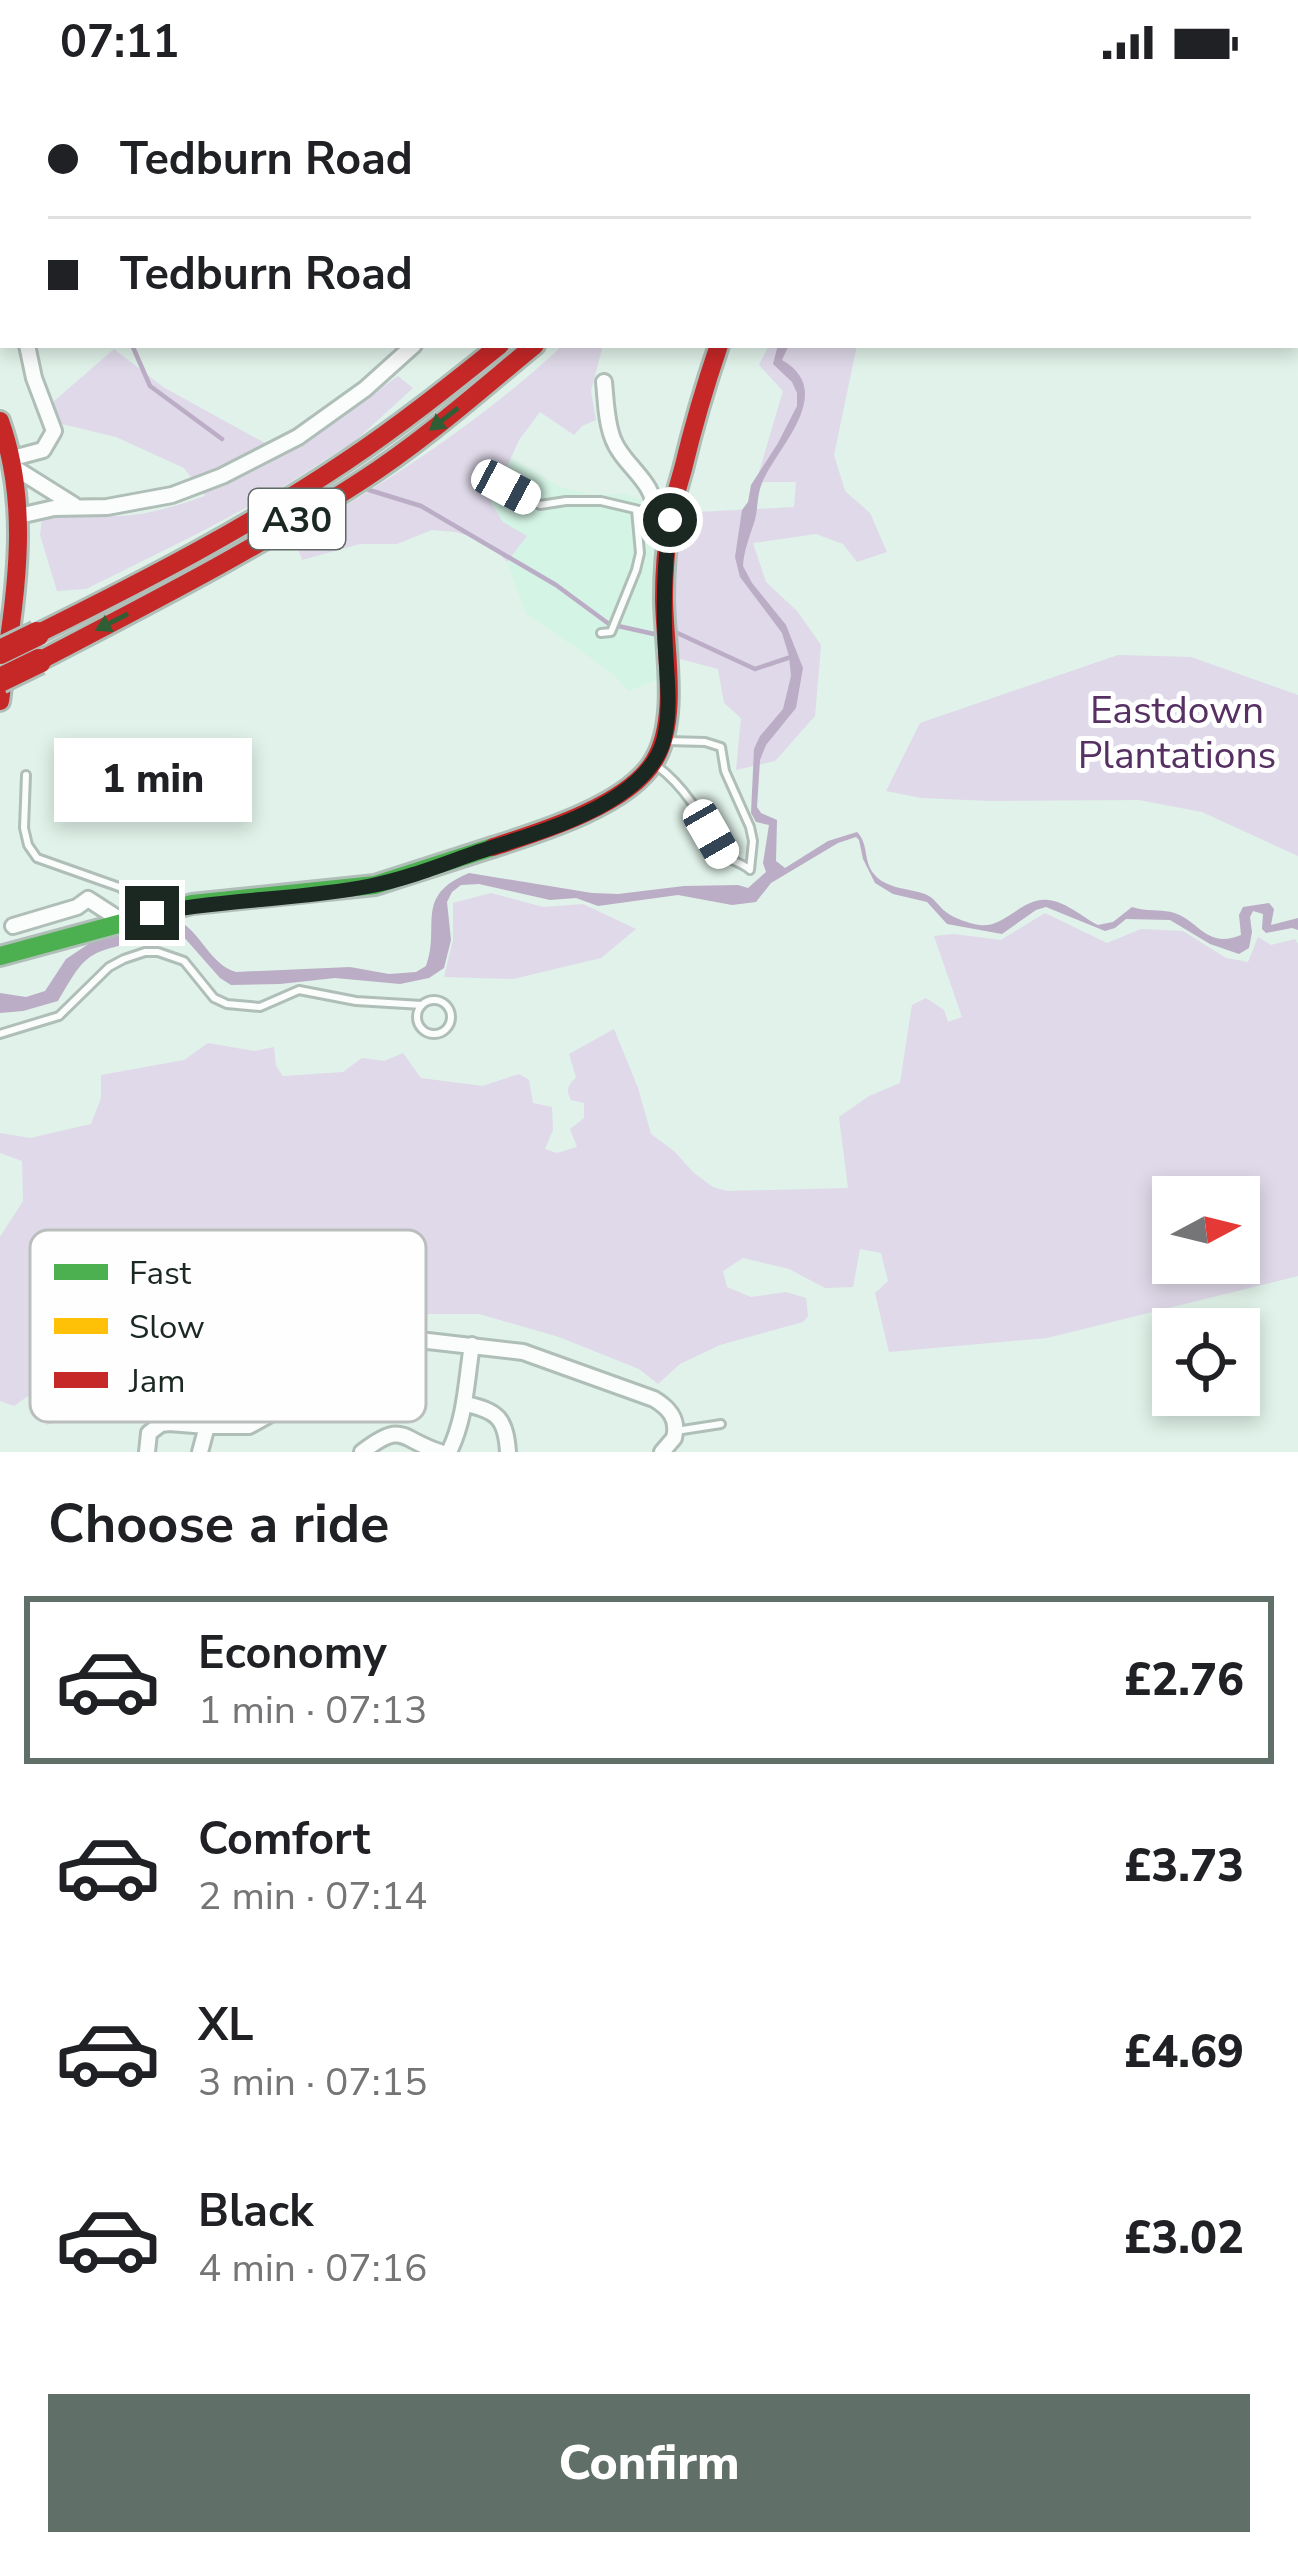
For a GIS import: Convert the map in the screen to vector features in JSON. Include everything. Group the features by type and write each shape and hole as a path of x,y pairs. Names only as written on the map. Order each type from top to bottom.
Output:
{"main road":[{"name":"A30","path":"0,652 188,556 304,488 383,436 496,348"},
{"name":"A30","path":"0,680 229,560 363,479 531,348"},
{"path":"0,956 192,904 375,885 539,832 589,811 632,784 658,752 668,707 662,516 718,348"},
{"path":"0,701 19,515 8,446"}],"street":[{"path":"8,446 43,450 54,431 28,348"},
{"path":"19,515 172,495 267,455 365,389 411,348"},
{"path":"604,382 614,443 650,491 662,516"},
{"path":"8,446 74,505"},
{"path":"13,926 88,899 122,921"},
{"path":"426,1341 523,1352 654,1399 668,1407 676,1431 662,1452"},
{"path":"449,1452 466,1404 472,1345"},
{"path":"466,1404 488,1409 498,1417 504,1424 508,1452"},
{"path":"147,1452 149,1433 161,1424 250,1426 259,1422"},
{"path":"200,1452 207,1426"},
{"path":"362,1452 388,1434 404,1435 440,1452"}],"lane":[{"path":"506,487 540,505 601,501 662,516"},
{"path":"606,633 619,614 640,553 636,510"},
{"path":"705,742 721,747 724,771 750,826 750,870 726,858 658,752 705,742"},
{"path":"26,775 24,828 37,858 119,887 152,913"},
{"path":"0,1034 58,1016 109,968 145,952 175,956 214,998 226,1004 260,1007 299,990 422,1005 436,1000 446,1004 451,1020 446,1030 436,1034 420,1028 417,1017 422,1005"},
{"path":"676,1431 721,1424"}],"shaded area":[{"path":"777,348 788,348 782,360 798,373 804,404 762,483 743,566 786,625 803,668 796,708 766,745 760,760 757,807 777,820 776,861 785,868 828,841 857,832 879,879 925,894 949,914 976,924 998,922 1030,903 1048,900 1098,925 1113,922 1132,907 1171,912 1211,936 1229,939 1241,935 1243,907 1269,903 1274,909 1271,925 1298,918 1298,930 1266,933 1263,914 1253,911 1249,948 1239,954 1210,944 1170,920 1126,919 1105,931 1046,907 1002,934 947,924 927,902 893,894 875,883 856,837 771,883 756,902 732,905 678,895 598,906 576,898 550,900 479,884 461,885 447,902 451,940 444,968 429,978 400,984 335,978 231,985 176,933 102,951 78,968 58,1001 0,1013 0,993 26,997 45,991 66,959 90,943 176,919 219,962 236,972 350,967 389,974 416,972 426,966 435,902 452,882 469,873 592,893 684,886 748,888 766,872 769,825 756,822 751,813 754,749 783,709 791,676 782,633 740,577 735,557 751,485 797,406 792,382 773,364"},
{"path":"510,458 558,486 591,495 625,494 665,509 659,679 628,691 584,653 526,614 507,562 515,554 491,503"}],"green space":[{"path":"560,348 602,348 591,391 596,420 574,435 540,412 519,440 491,503 503,522 527,536 507,562 488,542 432,530 397,544 360,544 302,560 294,537 500,400"},
{"path":"768,348 856,348 834,455 845,491 870,513 887,552 857,562 843,544 816,534 753,543 766,582 797,611 821,645 815,716 775,761 736,770 741,718 724,703 718,669 680,659 669,607 680,513 794,507 796,482 756,482 783,391 759,365"},
{"path":"114,349 163,387 283,453 398,376 413,388 355,441 270,495 86,589 57,591 40,535 42,518 131,515 205,496 184,468 116,437 62,424 53,402"},
{"name":"Eastdown Plantations","path":"1118,655 1191,657 1298,695 1298,856 1202,812 1139,800 992,801 921,798 886,791 920,723"},
{"path":"491,893 543,907 583,904 636,929 601,958 513,979 444,977 453,940 453,903"},
{"path":"1045,913 1107,943 1141,929 1183,931 1226,958 1248,962 1258,937 1271,945 1295,939 1298,1276 1152,1308 1152,1312 1047,1338 889,1352 875,1293 888,1281 881,1253 860,1249 853,1287 825,1288 789,1269 743,1258 723,1271 727,1287 751,1297 786,1292 806,1298 808,1316 803,1322 720,1345 680,1364 658,1384 639,1369 559,1337 479,1314 426,1314 426,1230 30,1230 30,1398 14,1406 0,1401 0,1237 23,1201 22,1161 0,1153 0,1133 30,1138 91,1124 101,1098 101,1075 184,1060 208,1043 254,1051 274,1047 276,1066 283,1076 343,1072 362,1058 384,1061 403,1053 421,1078 482,1086 519,1074 529,1080 533,1103 552,1107 553,1130 545,1149 557,1153 577,1147 570,1129 584,1118 584,1103 571,1100 568,1093 576,1077 569,1054 614,1029 651,1134 713,1187 727,1191 848,1188 839,1117 869,1096 900,1083 912,1005 926,998 944,1010 948,1022 962,1017 934,936 1001,940"}],"waterway":[{"path":"133,348 150,386 222,439"},
{"path":"369,490 421,506 556,585 609,624 654,634"},
{"path":"673,631 755,669 794,656"}],"traffic: fast":[{"path":"0,956 192,904 375,885 493,847"}],"traffic: jam":[{"path":"37,634 194,553 308,486 496,348"},
{"path":"39,661 322,506 428,433 531,348"},
{"path":"493,847 604,804 642,777 662,744 669,703 664,597 669,532 718,348"},
{"path":"0,421 16,490 18,525 0,701"},
{"path":"0,652 37,634"},
{"path":"0,680 39,661"}],"route":[{"path":"152,913 192,904 375,885 539,832 613,799 653,764 664,740 668,707 664,592 670,520"}]}
